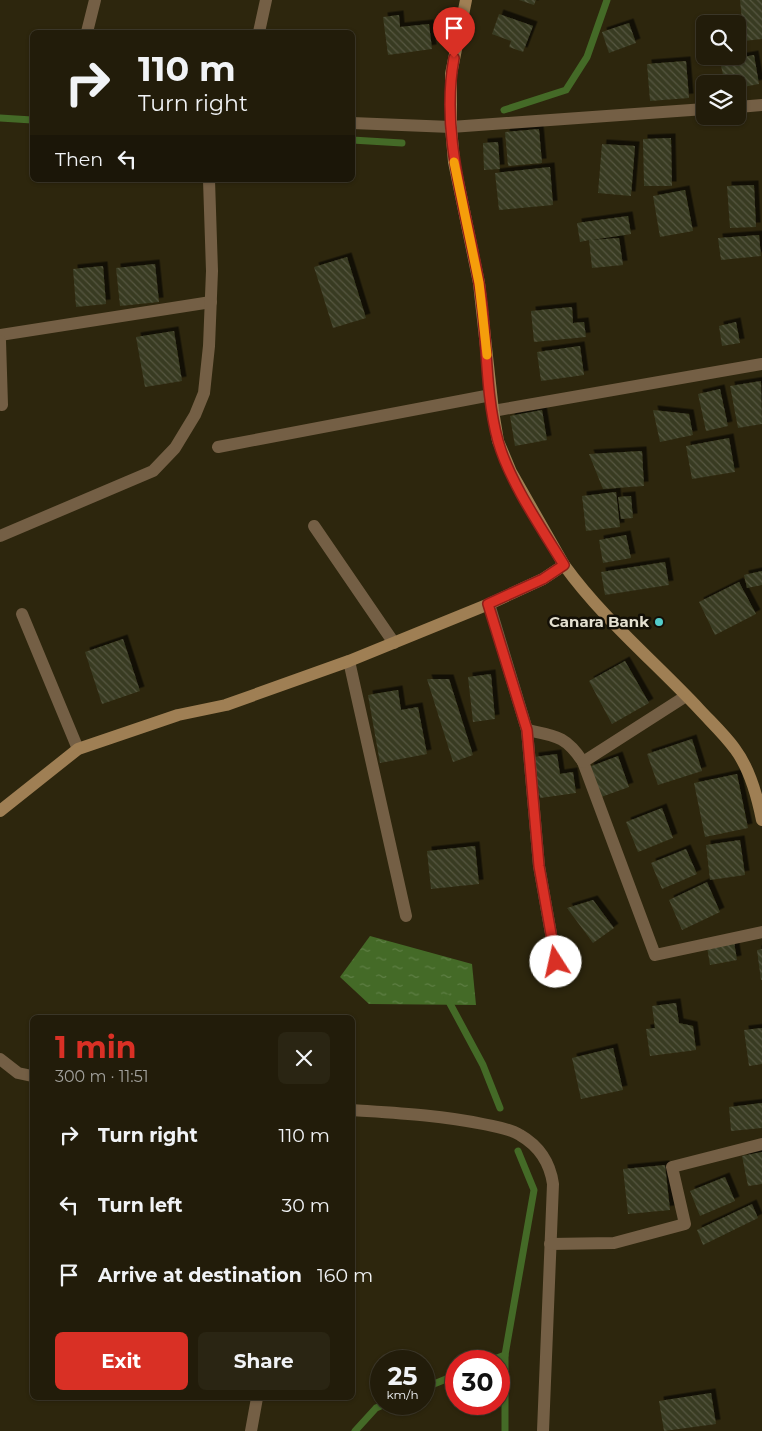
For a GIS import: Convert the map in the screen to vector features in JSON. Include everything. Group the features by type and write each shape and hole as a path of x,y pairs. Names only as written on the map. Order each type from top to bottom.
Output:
{"street":[{"path":"88,30 95,0"},
{"path":"259,30 266,0"},
{"path":"466,0 451,74 451,127 454,162 479,283 498,441 511,472 564,565 601,612 686,696 736,749 748,771 758,799 762,820"},
{"path":"746,106 762,105"},
{"path":"355,123 451,127 696,110"},
{"path":"0,536 153,471 176,448 195,416 204,393 211,302 208,182"},
{"path":"0,335 211,302"},
{"path":"0,341 2,404 0,404"},
{"path":"493,411 762,364"},
{"path":"218,447 491,394"},
{"path":"314,526 394,643"},
{"path":"0,811 78,749 178,715 226,705 349,661 488,604 543,579 564,565"},
{"path":"488,604 527,730 539,866 556,962"},
{"path":"22,614 78,749"},
{"path":"349,661 406,916"},
{"path":"583,762 686,696"},
{"path":"527,730 547,733 562,738 573,748 583,762 655,955 762,932"},
{"path":"0,1059 18,1073 30,1076"},
{"path":"355,1110 442,1116 508,1129 527,1139 541,1152 551,1173 544,1431"},
{"path":"550,1244 614,1243 685,1224 672,1167 762,1144"},
{"path":"251,1431 257,1400"}],"water":[{"path":"370,936 472,964 476,1005 369,1004 340,977"}],"building":[{"path":"519,0 536,0 534,5"},
{"path":"740,0 762,0 762,39 746,41 746,15 741,15"},
{"path":"499,14 533,26 523,52 509,47 511,41 492,34"},
{"path":"399,15 400,27 429,24 432,49 388,55 383,17"},
{"path":"629,23 636,43 609,53 602,32"},
{"path":"754,55 759,84 746,86 746,75 723,75 721,65 746,65 746,56"},
{"path":"686,61 689,98 650,101 647,64"},
{"path":"539,129 542,163 508,166 505,132"},
{"path":"671,138 672,186 644,186 643,139"},
{"path":"498,142 500,169 484,170 483,143"},
{"path":"602,144 635,146 631,196 598,193"},
{"path":"550,167 553,205 499,210 495,173"},
{"path":"754,185 756,227 730,228 727,186"},
{"path":"685,190 693,231 660,237 653,196"},
{"path":"628,216 631,234 591,240 619,238 623,265 592,268 589,240 580,242 577,223"},
{"path":"759,235 761,256 721,260 718,238"},
{"path":"347,257 366,318 333,328 314,267"},
{"path":"155,264 159,302 120,306 116,268"},
{"path":"103,266 106,304 76,307 73,269"},
{"path":"572,307 573,323 584,322 586,337 534,342 531,311"},
{"path":"736,322 740,343 722,346 719,326"},
{"path":"174,331 182,381 145,387 136,337"},
{"path":"580,346 584,375 541,381 537,352"},
{"path":"761,381 762,424 738,428 730,386"},
{"path":"720,389 728,426 706,431 698,394"},
{"path":"542,410 547,440 515,446 510,416"},
{"path":"653,410 689,414 693,435 660,442"},
{"path":"729,438 735,472 692,479 686,446"},
{"path":"642,451 644,486 603,489 589,454"},
{"path":"616,492 620,527 586,531 582,496"},
{"path":"631,496 633,518 621,519 618,497"},
{"path":"626,535 631,558 603,563 599,540"},
{"path":"665,562 669,585 605,595 601,572"},
{"path":"762,571 762,585 747,588 744,575"},
{"path":"739,582 756,614 715,635 699,602"},
{"path":"123,639 140,691 102,704 85,652"},
{"path":"625,661 649,703 612,724 589,681"},
{"path":"491,674 495,719 473,722 468,677"},
{"path":"427,679 449,679 473,755 453,762"},
{"path":"398,690 401,710 418,707 427,754 380,763 368,695"},
{"path":"692,739 702,771 658,785 647,754"},
{"path":"557,754 560,774 573,772 576,793 540,798 534,757"},
{"path":"618,756 629,787 601,797 589,767"},
{"path":"737,774 748,828 705,837 694,783"},
{"path":"662,808 673,838 638,852 626,822"},
{"path":"740,840 745,875 710,880 706,845"},
{"path":"475,846 479,884 431,889 427,851"},
{"path":"686,849 697,874 662,889 651,863"},
{"path":"707,882 720,912 682,930 669,900"},
{"path":"593,900 614,928 593,943 567,908"},
{"path":"734,942 737,960 710,965 707,947"},
{"path":"762,949 762,980 761,980 757,950"},
{"path":"676,1003 679,1023 693,1026 696,1050 650,1056 646,1029 655,1028 652,1006"},
{"path":"762,1028 762,1064 749,1066 744,1030"},
{"path":"613,1048 623,1090 581,1099 572,1058"},
{"path":"762,1103 762,1128 731,1131 729,1107"},
{"path":"762,1152 762,1184 748,1186 742,1156"},
{"path":"665,1165 670,1210 628,1214 623,1169"},
{"path":"725,1177 735,1201 700,1216 690,1191"},
{"path":"752,1204 758,1218 703,1245 697,1230"},
{"path":"711,1393 716,1424 664,1431 659,1401"}],"waterway":[{"path":"504,110 566,90 587,57 607,0"},
{"path":"0,118 30,120"},
{"path":"355,140 402,143"},
{"path":"447,998 483,1065 500,1108"},
{"path":"505,1431 505,1355 534,1190 518,1151"},
{"path":"435,1384 445,1379"},
{"path":"355,1431 370,1415"}],"slow traffic":[{"path":"454,162 479,283 487,355"}],"place":[{"name":"Canara Bank","path":"659,622"}],"route":[{"path":"454,58 451,74 451,127 454,162 479,283 498,441 511,472 564,565 543,579 488,604 527,730 539,866 556,962"}]}
